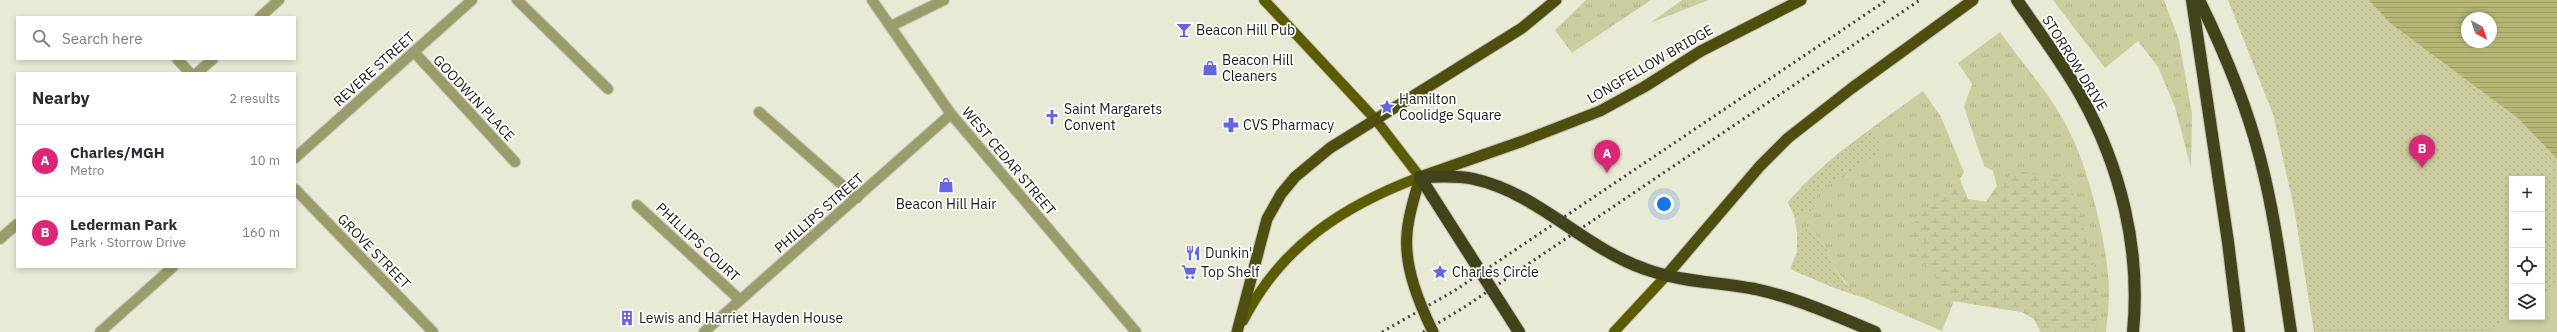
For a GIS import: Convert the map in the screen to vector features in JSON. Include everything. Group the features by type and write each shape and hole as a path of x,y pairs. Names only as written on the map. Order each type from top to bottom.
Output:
{"highway":[{"path":"1237,332 1262,232 1281,194 1314,160 1522,28 1556,0"},
{"name":"LONGFELLOW BRIDGE","path":"1420,177 1523,141 1600,111 1630,95 1721,40 1801,0"},
{"path":"1666,276 1760,166 1814,117 1973,0"},
{"name":"STORROW DRIVE","path":"2016,0 2080,95 2110,159 2123,201 2131,242 2135,290 2133,332"},
{"path":"2192,0 2228,242 2239,332"},
{"path":"2199,0 2232,73 2261,160 2271,204 2291,332"},
{"path":"1420,177 1457,176 1492,184 1525,199 1620,258 1666,276 1776,294 1875,332"},
{"path":"1420,177 1407,234 1407,253 1420,302 1433,332"},
{"path":"1420,177 1519,332"}],"main road":[{"path":"1237,332 1253,301 1268,279 1306,241 1349,208 1420,177 1376,120 1264,0"},
{"path":"1614,332 1666,276"}],"street":[{"path":"261,16 279,0"},
{"name":"REVERE STREET","path":"296,157 472,0"},
{"path":"516,0 608,89"},
{"name":"WEST CEDAR STREET","path":"872,0 951,114 1136,332"},
{"path":"891,26 944,0"},
{"name":"GOODWIN PLACE","path":"414,52 515,162"},
{"path":"178,60 189,72"},
{"path":"197,72 212,60"},
{"path":"759,112 857,198"},
{"name":"PHILLIPS STREET","path":"704,332 951,114"},
{"name":"GROVE STREET","path":"296,190 433,332"},
{"name":"PHILLIPS COURT","path":"637,205 740,300"},
{"path":"0,239 16,225"},
{"path":"100,332 172,268"}],"green space":[{"path":"1586,0 1651,0 1572,53 1555,30"},
{"path":"1682,0 1709,0 1650,23"},
{"path":"2053,0 2164,0 2179,40 2192,114 2191,168 2175,107 2158,67 2138,41 2105,68"},
{"path":"2228,0 2369,0 2391,24 2519,119 2557,159 2557,332 2314,332 2294,208 2273,114"},
{"path":"2000,32 2057,109 2079,153 2092,192 2106,256 2109,293 2106,332 2041,332 2034,319 2022,312 1954,301 1942,331 1867,299 1851,289 1833,266 1826,248 1809,228 1797,233 1794,215 1788,202 1818,171 1852,143 1923,91 1941,117 1964,172 1960,179 1968,199 1986,202 1997,186 1993,171 1984,166 1964,107 1972,84 1958,63"},
{"path":"1871,130 1881,141 1881,150 1821,191 1815,199 1814,212 1794,215 1788,202 1816,173"},
{"path":"2016,170 2071,183 2097,278 2098,298 2096,332 2041,332 2034,319 2022,312 1953,301 1919,255 1910,234 1915,222 1945,190 1964,190 1968,199 1986,202 1997,186"},
{"path":"1809,228 1826,248 1833,266 1845,283 1867,299 1834,288 1790,269 1797,252 1797,233"},
{"path":"2557,285 2557,332 2487,332 2509,317 2509,320 2545,320 2545,293"}],"shaded area":[{"path":"2369,0 2557,0 2557,159 2519,119 2391,24"}],"railway":[{"path":"1382,332 1454,291 1887,0"},
{"path":"1423,332 1463,308 1920,0"}],"place":[{"name":"Beacon Hill Pub","path":"1184,30"},
{"name":"Beacon Hill Cleaners","path":"1210,68"},
{"name":"Hamilton Coolidge Square","path":"1387,107"},
{"name":"Saint Margarets Convent","path":"1052,117"},
{"name":"CVS Pharmacy","path":"1231,125"},
{"name":"Lederman Park","path":"2422,168"},
{"name":"Charles/MGH","path":"1607,173"},
{"name":"Beacon Hill Hair","path":"946,185"},
{"name":"Dunkin'","path":"1193,253"},
{"name":"Top Shelf","path":"1189,272"},
{"name":"Charles Circle","path":"1440,272"},
{"name":"Lewis and Harriet Hayden House","path":"627,318"}]}
